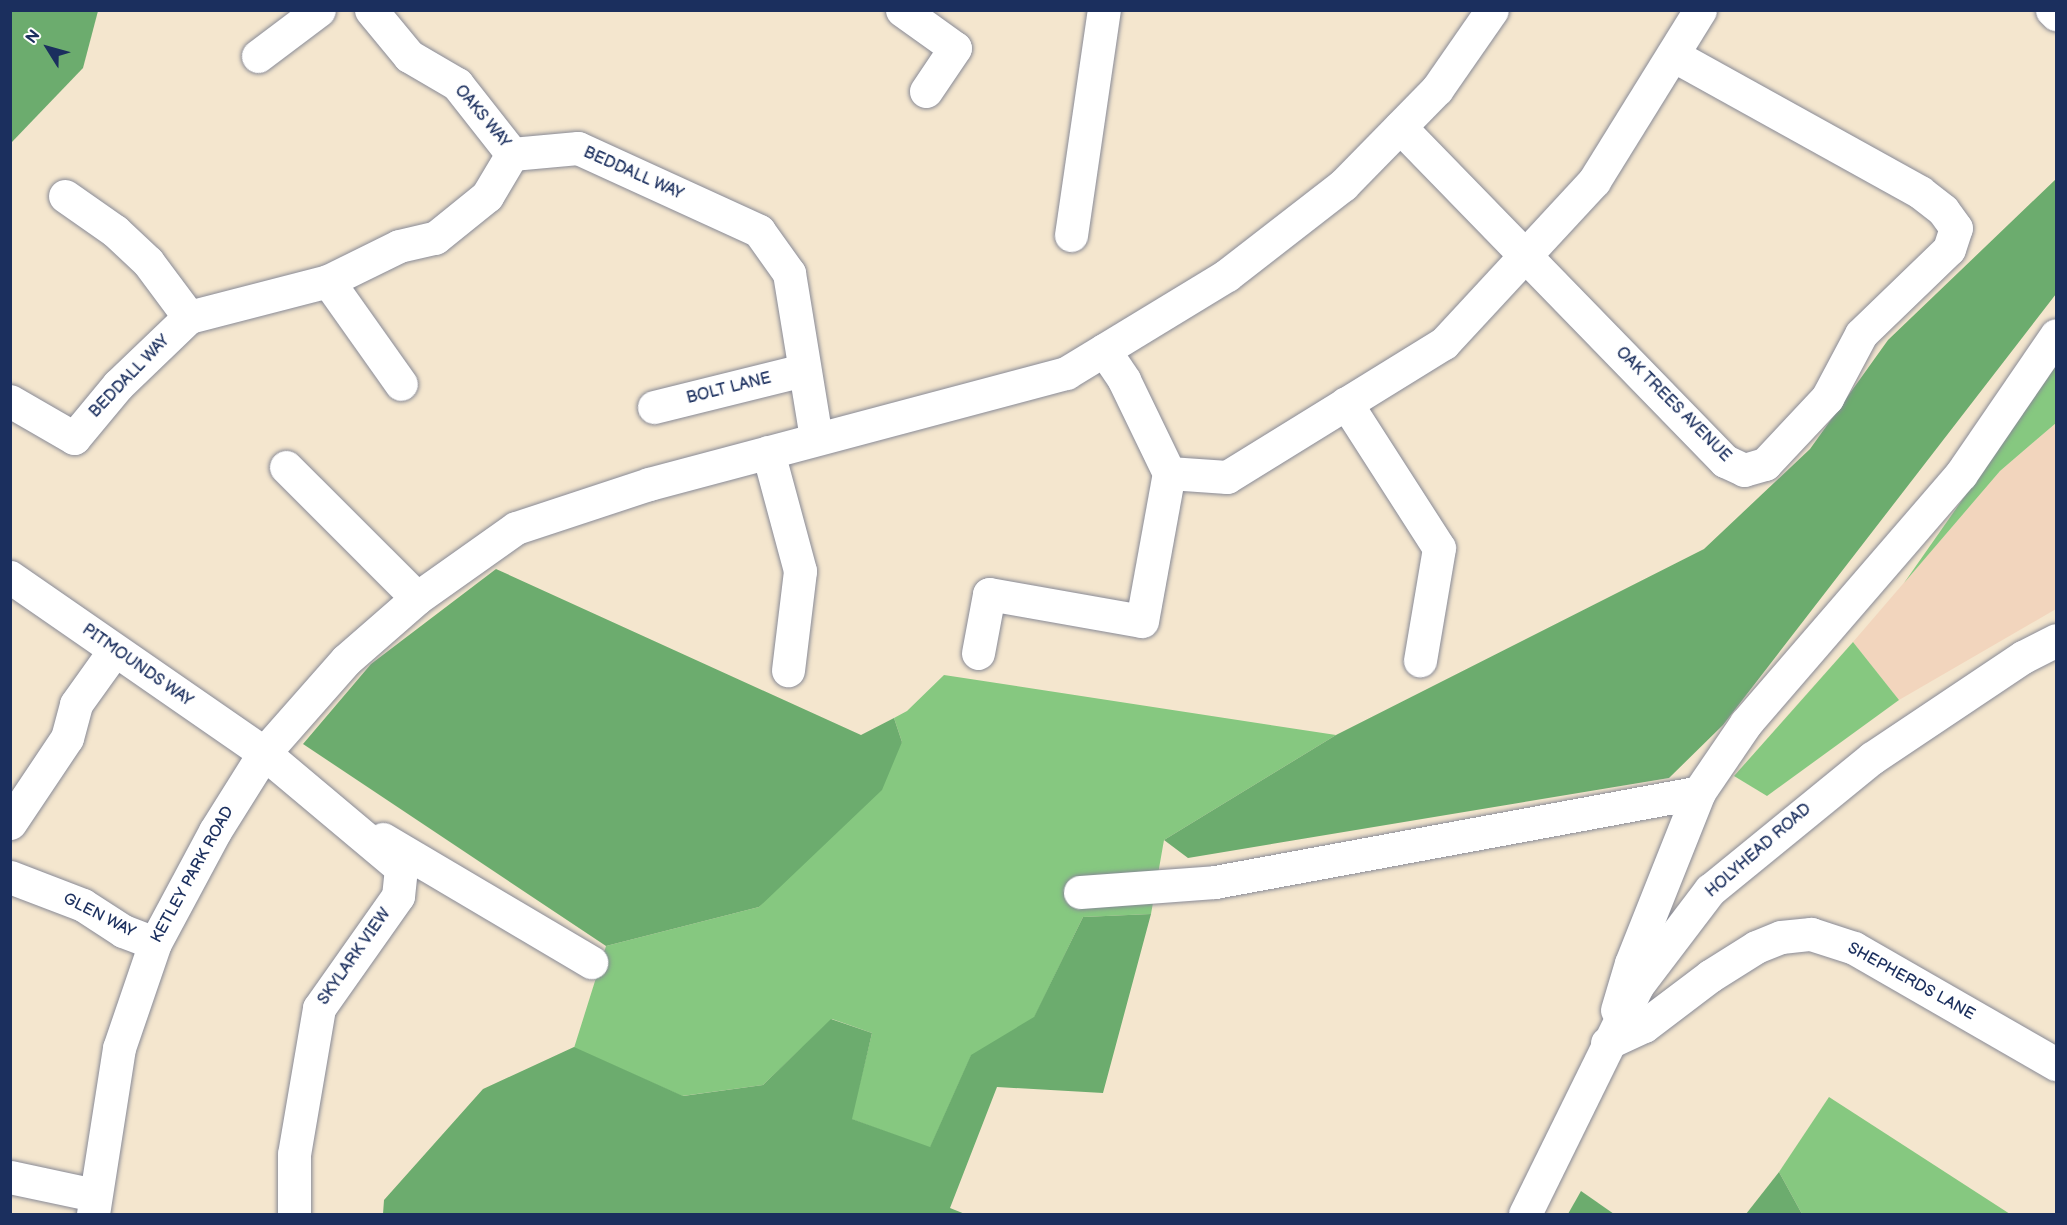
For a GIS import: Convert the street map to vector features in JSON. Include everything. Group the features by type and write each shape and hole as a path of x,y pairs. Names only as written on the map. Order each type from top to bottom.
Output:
{"street":[{"path":"258,56 319,10"},
{"name":"OAKS WAY","path":"371,10 409,56 457,84 512,154"},
{"path":"902,10 955,48 926,91"},
{"path":"1071,235 1104,10"},
{"name":"KETLEY PARK ROAD","path":"94,1204 119,1048 155,943 215,831 264,753 346,660 417,598 516,528 649,484 1066,373 1227,275 1343,185 1437,88 1492,10"},
{"path":"1169,473 1227,477 1444,343 1527,258 1594,182 1700,10"},
{"path":"2052,10 2056,14"},
{"name":"OAK TREES AVENUE","path":"1400,127 1725,461 1744,470 1765,464 1827,398 1861,334 1949,249 1956,228 1943,210 1920,192 1673,55"},
{"name":"BEDDALL WAY","path":"10,400 74,438 118,385 189,317 328,281 399,246 435,238 487,196 512,154 578,148 759,231 789,273 816,438"},
{"path":"65,196 115,231 148,262 189,317"},
{"path":"328,281 401,384"},
{"path":"1607,1043 1631,963 1699,792 1746,723 1961,474 2056,336"},
{"path":"978,653 989,594 1142,621 1169,473 1124,380 1104,350"},
{"name":"BOLT LANE","path":"654,408 804,370"},
{"path":"1346,403 1439,548 1420,660"},
{"path":"768,452 800,571 788,670"},
{"path":"286,468 417,598"},
{"name":"PITMOUNDS WAY","path":"10,578 264,753"},
{"name":"HOLYHEAD ROAD","path":"1525,1215 1636,986 1710,890 1872,758 2023,657 2056,640"},
{"path":"10,823 67,738 76,704 114,651"},
{"name":"SKYLARK VIEW","path":"264,753 401,868 398,896 318,1008 294,1154 294,1215"},
{"path":"1080,892 1215,882 1699,792"},
{"path":"349,824 397,846 591,962"},
{"name":"GLEN WAY","path":"10,877 83,905 123,931 155,943"},
{"name":"SHEPHERDS LANE","path":"1607,1043 1644,1026 1710,976 1756,947 1781,937 1811,934 1854,948 2056,1064"},
{"path":"10,1177 94,1204"}],"shaded area":[{"path":"2056,423 2056,609 1899,700 1853,642 2000,471"}],"green space":[{"path":"11,10 98,11 83,68 11,143"},
{"path":"2056,179 2056,294 1723,725 1669,778 1188,858 1164,840 1336,735 1704,549 1810,449 1888,340"},
{"path":"2056,366 2056,423 2000,471 1904,583"},
{"path":"496,569 861,735 894,718 902,742 882,790 759,907 606,946 303,744 371,664"},
{"path":"1853,642 1899,700 1767,796 1734,776"},
{"path":"944,675 1336,735 1164,840 1151,914 1083,917 1034,1018 971,1056 930,1148 851,1119 872,1033 832,1019 763,1085 682,1096 574,1048 606,946 759,907 902,742 894,718 907,711"},
{"path":"1151,914 1103,1093 997,1087 950,1208 965,1214 383,1214 384,1200 483,1089 574,1047 683,1096 763,1085 831,1019 872,1033 852,1119 930,1147 971,1055 1034,1017 1083,917"},
{"path":"1829,1097 2010,1214 1802,1214 1779,1172"},
{"path":"1779,1172 1802,1214 1746,1214"},
{"path":"1581,1191 1614,1214 1568,1214"}]}
